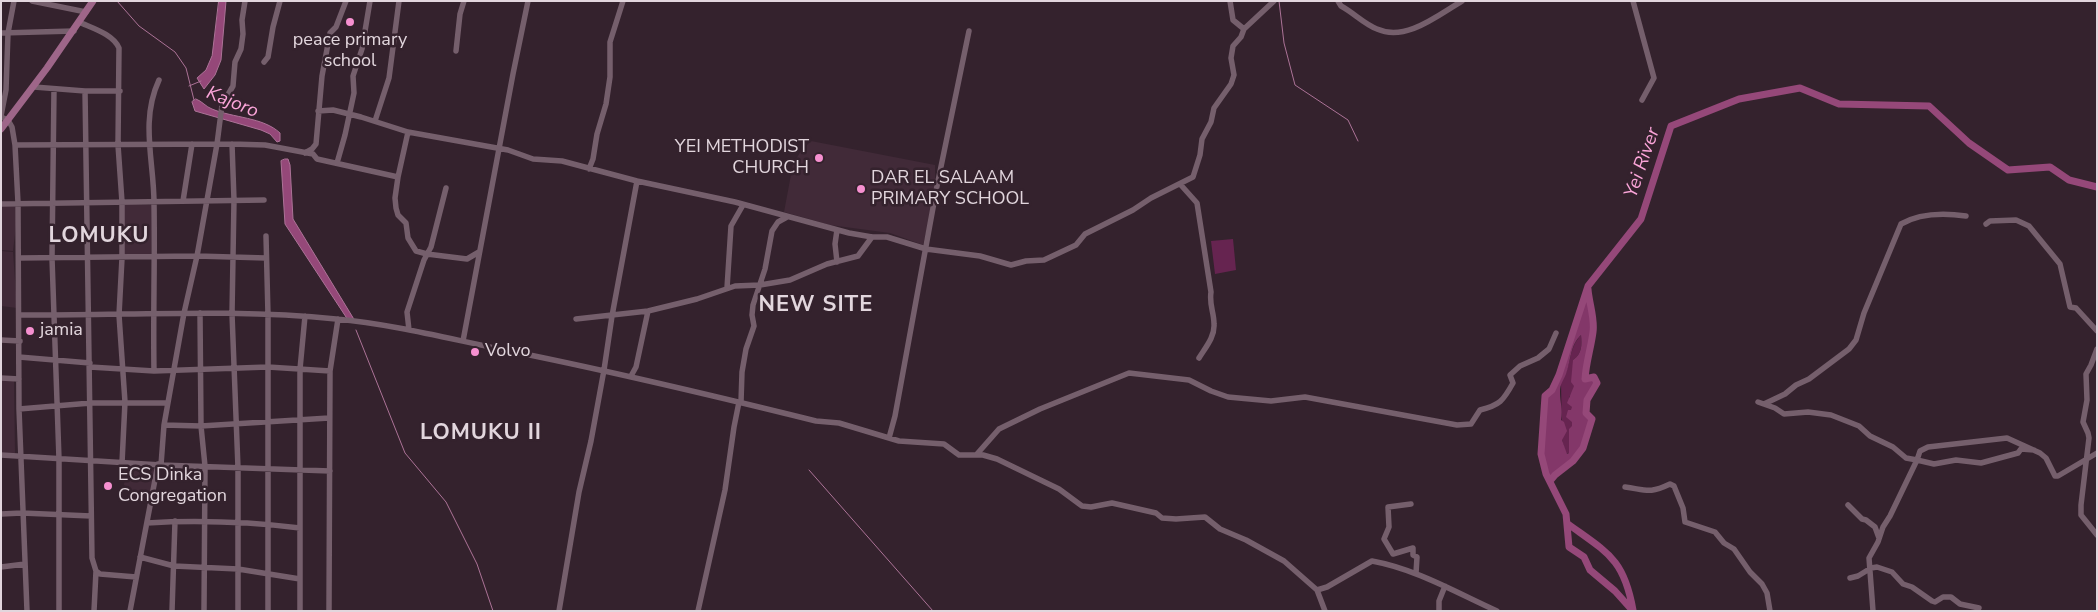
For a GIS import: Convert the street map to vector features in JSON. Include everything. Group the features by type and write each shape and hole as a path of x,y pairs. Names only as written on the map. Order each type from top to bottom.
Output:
{"main road":[{"path":"1,129 3,118 34,87 93,1"}],"street":[{"path":"14,1 5,33 6,90 3,118 12,127 18,203 19,409 27,611"},
{"path":"32,1 86,12"},
{"path":"130,611 159,464 167,403 197,256 222,105 233,86 235,62 243,34 242,20 246,1"},
{"path":"264,62 268,57 280,1"},
{"path":"305,153 316,144 322,76 330,33 336,27 346,1"},
{"path":"337,163 341,153 354,93 353,76 362,49 370,1"},
{"path":"375,121 389,78 399,1"},
{"path":"456,51 460,14 464,1"},
{"path":"463,341 528,1"},
{"path":"589,169 607,99 610,77 610,42 623,1"},
{"path":"1230,1 1233,20 1244,29"},
{"path":"318,111 333,110 408,132 508,150 533,159 562,161 837,230 872,237 887,236 926,249 973,255 998,260 1011,265 1026,261 1044,260 1076,245 1085,234 1193,177 1200,155 1202,139 1211,122 1214,108 1231,84 1234,75 1230,58 1233,46 1241,38 1244,29 1274,1"},
{"path":"1338,1 1342,6 1374,28 1387,33 1396,33 1418,26 1462,1"},
{"path":"1633,1 1654,78 1642,100"},
{"path":"79,22 103,33 118,46 120,90 118,145 122,202 119,314 124,402 122,462"},
{"path":"5,33 74,31"},
{"path":"889,438 895,416 969,31"},
{"path":"154,370 154,201 149,145 150,100 159,80"},
{"path":"34,87 85,91 120,90"},
{"path":"54,89 52,258 58,406 60,611"},
{"path":"85,91 91,403 91,516 92,558 96,571 94,611"},
{"path":"408,132 395,198 397,212 406,223 407,235 413,247 427,254 467,258 479,252"},
{"path":"183,201 192,144"},
{"path":"232,144 234,200 232,314 238,468 238,611"},
{"path":"15,146 265,145 313,154 316,159 398,177"},
{"path":"559,611 579,492 591,441 637,181"},
{"path":"1180,184 1198,203 1211,292 1210,303 1214,324 1213,336 1199,358"},
{"path":"409,330 407,312 427,254 446,188"},
{"path":"1,204 264,200"},
{"path":"727,288 731,226 743,205"},
{"path":"1966,216 1940,215 1912,218 1901,224 1852,345 1809,379 1796,385 1785,394 1761,403 1775,408 1784,414 1808,412 1831,415 1859,426 1870,436 1893,446 1906,458 1934,464 1956,460 1981,462 2018,453 2021,449 2034,450"},
{"path":"698,611 725,490 734,427 740,402 743,364 754,326 752,312 772,231 778,222 787,217"},
{"path":"1986,224 1990,221 2016,220 2029,226 2060,264 2070,307 2076,308 2097,331"},
{"path":"837,230 835,244 837,262"},
{"path":"266,236 269,422 268,611"},
{"path":"576,319 648,311 696,299 727,288 790,280 827,264 858,256 872,237"},
{"path":"19,258 153,258 197,256 266,258"},
{"path":"631,376 636,367 648,311"},
{"path":"20,315 200,313 268,314 338,319 409,330 604,370 816,421 839,423 898,441 944,444 959,455 977,454 997,459 1025,471 1060,489 1082,506 1091,507 1112,503 1156,513 1162,518 1205,517 1220,530 1246,540 1284,561 1317,590 1325,611"},
{"path":"200,313 200,426 205,466 204,611"},
{"path":"300,611 300,369 304,316"},
{"path":"329,611 330,370 338,319"},
{"path":"977,454 999,429 1040,409 1129,373 1189,380 1228,397 1271,401 1305,397 1457,425 1471,424 1480,410 1497,405 1507,394 1513,383 1510,375 1520,366 1538,358 1549,349 1556,333"},
{"path":"1,340 20,341"},
{"path":"2097,350 2092,365 2086,374 2087,400 2083,422 2088,438 2081,515 2097,535"},
{"path":"19,357 154,370 268,367 330,370"},
{"path":"1,378 19,379"},
{"path":"19,409 91,403 167,403"},
{"path":"164,425 200,426 329,418"},
{"path":"1873,611 1869,558 1882,527 1890,516 1920,451 1928,447 1951,443 1968,444 2002,438 2030,447 2046,458 2055,476 2067,472 2097,454"},
{"path":"1,455 330,471"},
{"path":"1626,487 1648,492 1658,490 1670,484 1674,486 1683,508 1684,522 1715,532 1734,549 1750,572 1762,584 1767,593 1770,611"},
{"path":"1412,504 1388,507 1389,527 1384,539 1393,554 1413,548 1413,555 1417,558 1416,573"},
{"path":"1848,505 1862,519 1875,527 1879,538"},
{"path":"1,514 91,516"},
{"path":"172,611 175,521"},
{"path":"148,523 204,521 268,524 300,528"},
{"path":"140,557 174,566 238,569 300,578"},
{"path":"1317,590 1328,586 1372,561 1392,564 1416,573 1497,611"},
{"path":"1,567 25,564"},
{"path":"1850,578 1877,567 1892,572 1900,581 1912,586 1932,601 1938,601 1942,597 1951,598 1960,604 1978,608"},
{"path":"96,571 106,576 136,578"},
{"path":"1439,611 1445,586"}],"shaded area":[{"path":"219,1 226,1 221,60 215,75 204,89 197,78 206,70 212,56"},
{"path":"196,99 220,112 257,121 273,128 280,133 280,141 277,142 270,134 261,130 195,111 192,102"},
{"name":"DAR EL SALAAM PRIMARY SCHOOL","path":"811,141 935,165 935,183 923,245 890,233 830,225 784,212 793,164 801,151"},
{"path":"288,159 290,165 293,219 355,321 348,320 285,224 281,161"},
{"path":"123,204 153,205 151,254 123,254"},
{"path":"1,206 15,206 16,226 13,251 1,250"},
{"path":"1233,239 1236,270 1215,274 1211,241"},
{"path":"1,251 13,252 17,308 1,306"},
{"path":"1588,286 1594,330 1585,378 1594,377 1597,383 1587,400 1586,413 1592,419 1583,448 1573,461 1550,481 1541,454 1545,396 1552,390 1559,375","holes":["1581,335 1580,352 1573,360 1571,382 1574,386 1567,403 1572,407 1571,410 1568,410 1566,417 1572,422 1572,426 1569,429 1569,453 1567,454 1562,440 1567,431 1564,422 1561,420 1560,389 1568,369 1571,353 1577,339"]},
{"path":"1581,335 1581,349 1573,360 1574,389 1569,397 1572,407 1572,427 1569,453 1566,454 1562,440 1561,381 1567,370 1574,346"},
{"path":"1,379 14,380 15,454 1,453"},
{"path":"126,467 155,469 150,497 133,491 124,485"}],"waterway":[{"path":"117,1 139,26 175,52 186,68 194,100"},
{"path":"1279,1 1284,43 1295,85 1348,120 1358,141"},
{"name":"Kajoro","path":"189,86 201,81"},
{"name":"Yei River","path":"1633,611 1615,591 1590,570 1584,557 1569,547 1566,514 1546,474 1541,454 1545,396 1552,390 1559,375 1588,286 1641,219 1671,126 1739,99 1800,88 1839,104 1929,106 1969,143 2008,170 2050,167 2069,180 2097,187"},
{"path":"1550,481 1573,461 1583,448 1592,419 1586,413 1587,400 1597,383 1594,377 1585,379 1593,327 1588,289"},
{"path":"356,330 405,453 446,502 477,564 493,611"},
{"path":"809,470 933,611"},
{"path":"1568,524 1594,542 1619,568 1625,579 1633,610"}],"place":[{"name":"peace primary school","path":"350,22"},
{"name":"YEI METHODIST CHURCH","path":"819,158"},
{"name":"DAR EL SALAAM PRIMARY SCHOOL","path":"861,189"},
{"name":"jamia","path":"30,331"},
{"name":"Volvo","path":"475,352"},
{"name":"ECS Dinka Congregation","path":"108,486"}],"district":[{"name":"LOMUKU","path":"99,237"},
{"name":"NEW SITE","path":"816,306"},
{"name":"LOMUKU II","path":"481,434"}]}
